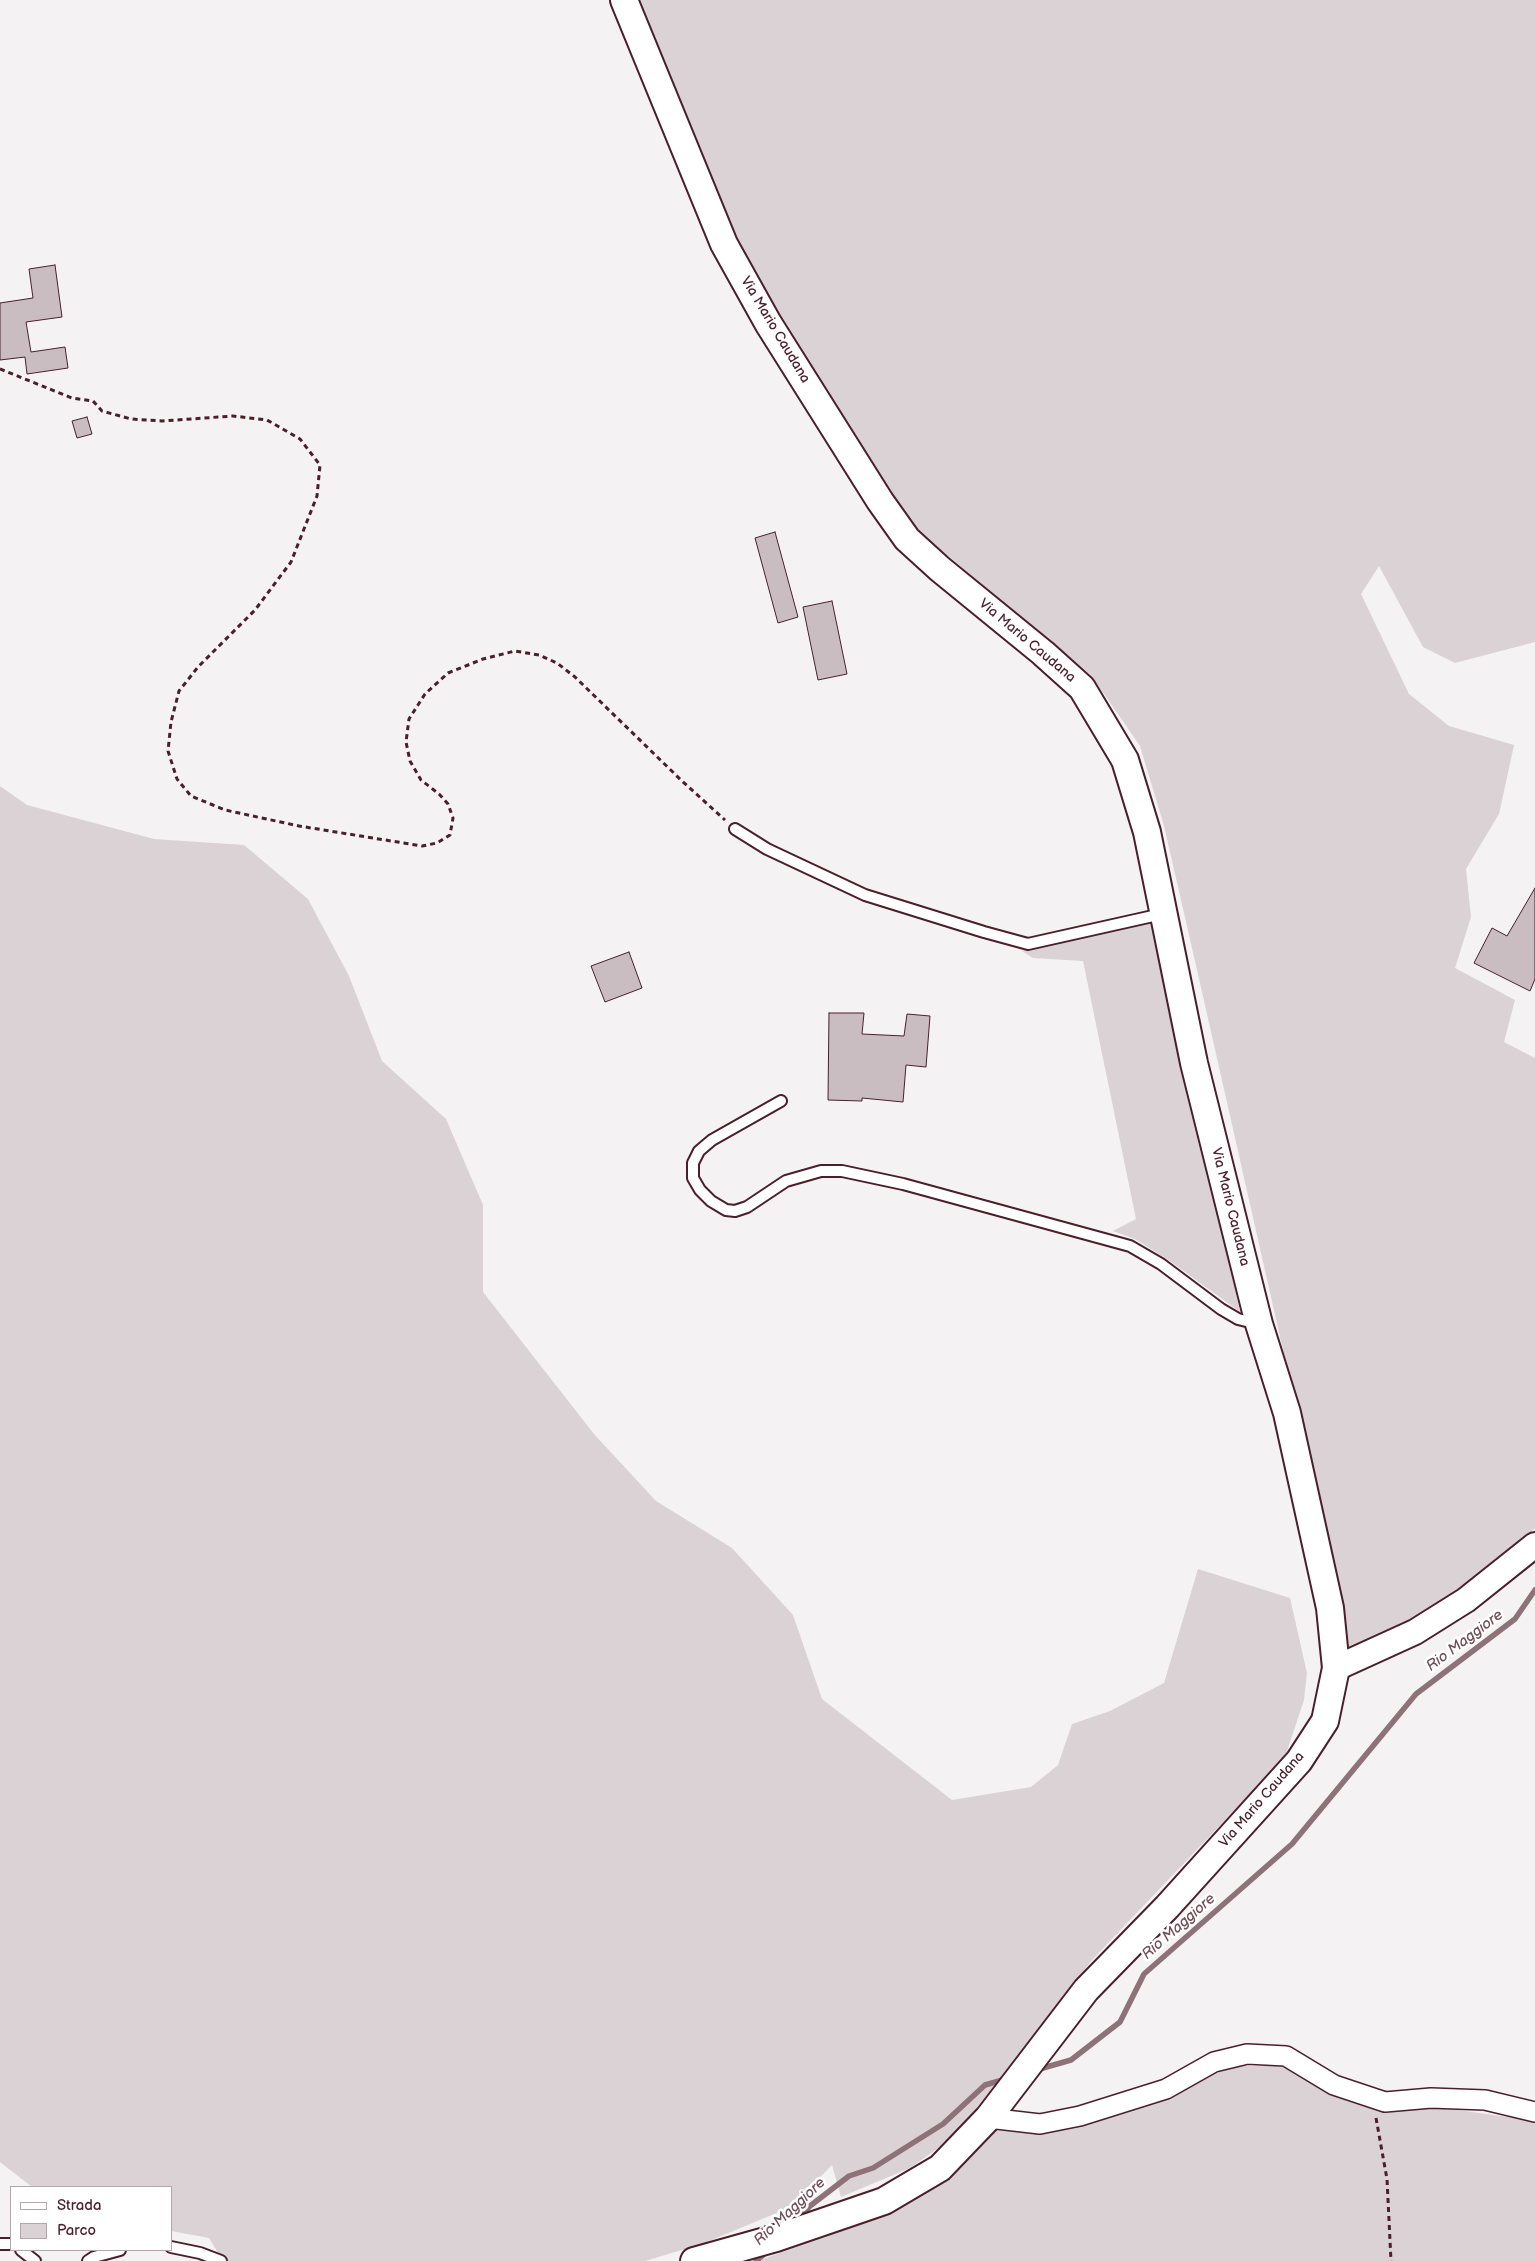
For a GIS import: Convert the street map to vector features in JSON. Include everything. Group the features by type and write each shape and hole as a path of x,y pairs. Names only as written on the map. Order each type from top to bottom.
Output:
{"main road":[{"name":"Via Mario Caudana","path":"624,0 724,244 768,323 880,501 907,539 1082,688 1125,760 1147,832 1194,1062 1259,1324 1287,1413 1330,1608 1336,1668 1325,1721 1299,1761 1167,1907 1086,1990 988,2118 940,2168 884,2201 787,2234 694,2261"}],"street":[{"path":"1336,1668 1414,1632 1466,1600 1535,1545"},
{"path":"988,2118 1040,2124 1080,2116 1166,2089 1214,2062 1247,2054 1286,2056 1334,2085 1385,2102 1431,2098 1485,2100 1535,2112"}],"lane":[{"path":"735,828 767,849 865,895 1028,944 1163,914"},
{"path":"782,1101 712,1140 699,1151 693,1163 694,1178 700,1190 711,1202 726,1210 735,1211 747,1207 786,1181 821,1171 842,1171 894,1182 1130,1246 1161,1264 1221,1309 1238,1319 1259,1324"},
{"path":"172,2247 200,2253 221,2261"},
{"path":"22,2251 35,2261"},
{"path":"88,2261 94,2257 116,2251"}],"path":[{"path":"0,369 72,398 93,401 102,411 131,419 162,421 233,416 267,420 300,439 320,465 317,496 291,562 255,610 198,667 179,691 171,722 168,752 176,779 191,796 225,810 299,826 422,846 437,843 450,835 453,818 448,804 421,780 410,761 406,742 410,719 425,694 448,674 483,658 515,651 539,655 557,663 575,677 682,781 735,828"},
{"path":"1365,2095 1376,2117 1387,2179 1391,2261"}],"green space":[{"path":"638,0 1535,0 1535,642 1455,663 1423,647 1379,566 1361,594 1409,694 1449,726 1514,745 1499,814 1466,869 1471,917 1455,968 1515,1000 1504,1042 1535,1058 1535,1528 1470,1589 1423,1617 1347,1650 1297,1412 1195,961 1164,826 1140,746 1091,675 916,529 778,318 734,241"},
{"path":"0,786 27,805 154,839 244,845 308,899 349,976 382,1061 446,1119 483,1205 483,1292 594,1434 656,1501 732,1548 793,1615 822,1699 952,1800 1031,1787 1058,1765 1072,1724 1110,1711 1164,1683 1198,1569 1290,1598 1307,1673 1304,1700 1285,1757 1092,1960 967,2120 937,2149 910,2168 841,2197 832,2165 791,2207 702,2244 645,2261 223,2261 209,2238 172,2231 172,2186 31,2186 0,2162"},
{"path":"1155,922 1240,1312 1170,1261 1135,1239 1113,1231 1136,1219 1083,961 1033,958 1022,951"},
{"path":"1238,2066 1285,2066 1323,2091 1389,2109 1443,2108 1515,2118 1535,2123 1535,2261 757,2261 829,2236 921,2193 992,2130 1035,2133 1129,2112 1195,2080"}],"building":[{"path":"55,265 62,317 26,322 31,352 65,347 68,368 27,374 25,357 0,360 0,303 33,298 29,269"},
{"path":"87,417 92,434 77,438 72,421"},
{"path":"775,532 798,617 778,623 755,538"},
{"path":"832,601 847,674 818,680 803,607"},
{"path":"1535,888 1535,979 1530,991 1474,963 1492,928 1507,936"},
{"path":"629,952 642,988 605,1002 591,966"},
{"path":"829,1013 864,1013 862,1034 904,1036 907,1014 930,1016 926,1067 906,1065 903,1102 862,1098 862,1101 828,1100"}],"waterway":[{"name":"Rio Maggiore","path":"1036,2070 1071,2060 1120,2022 1144,1974 1292,1844 1416,1694 1515,1619 1535,1590"},
{"name":"Rio Maggiore","path":"797,2221 810,2206 849,2176 873,2168 943,2124 985,2085 1006,2079"},
{"name":"Rio Maggiore","path":"756,2261 768,2251"}]}
